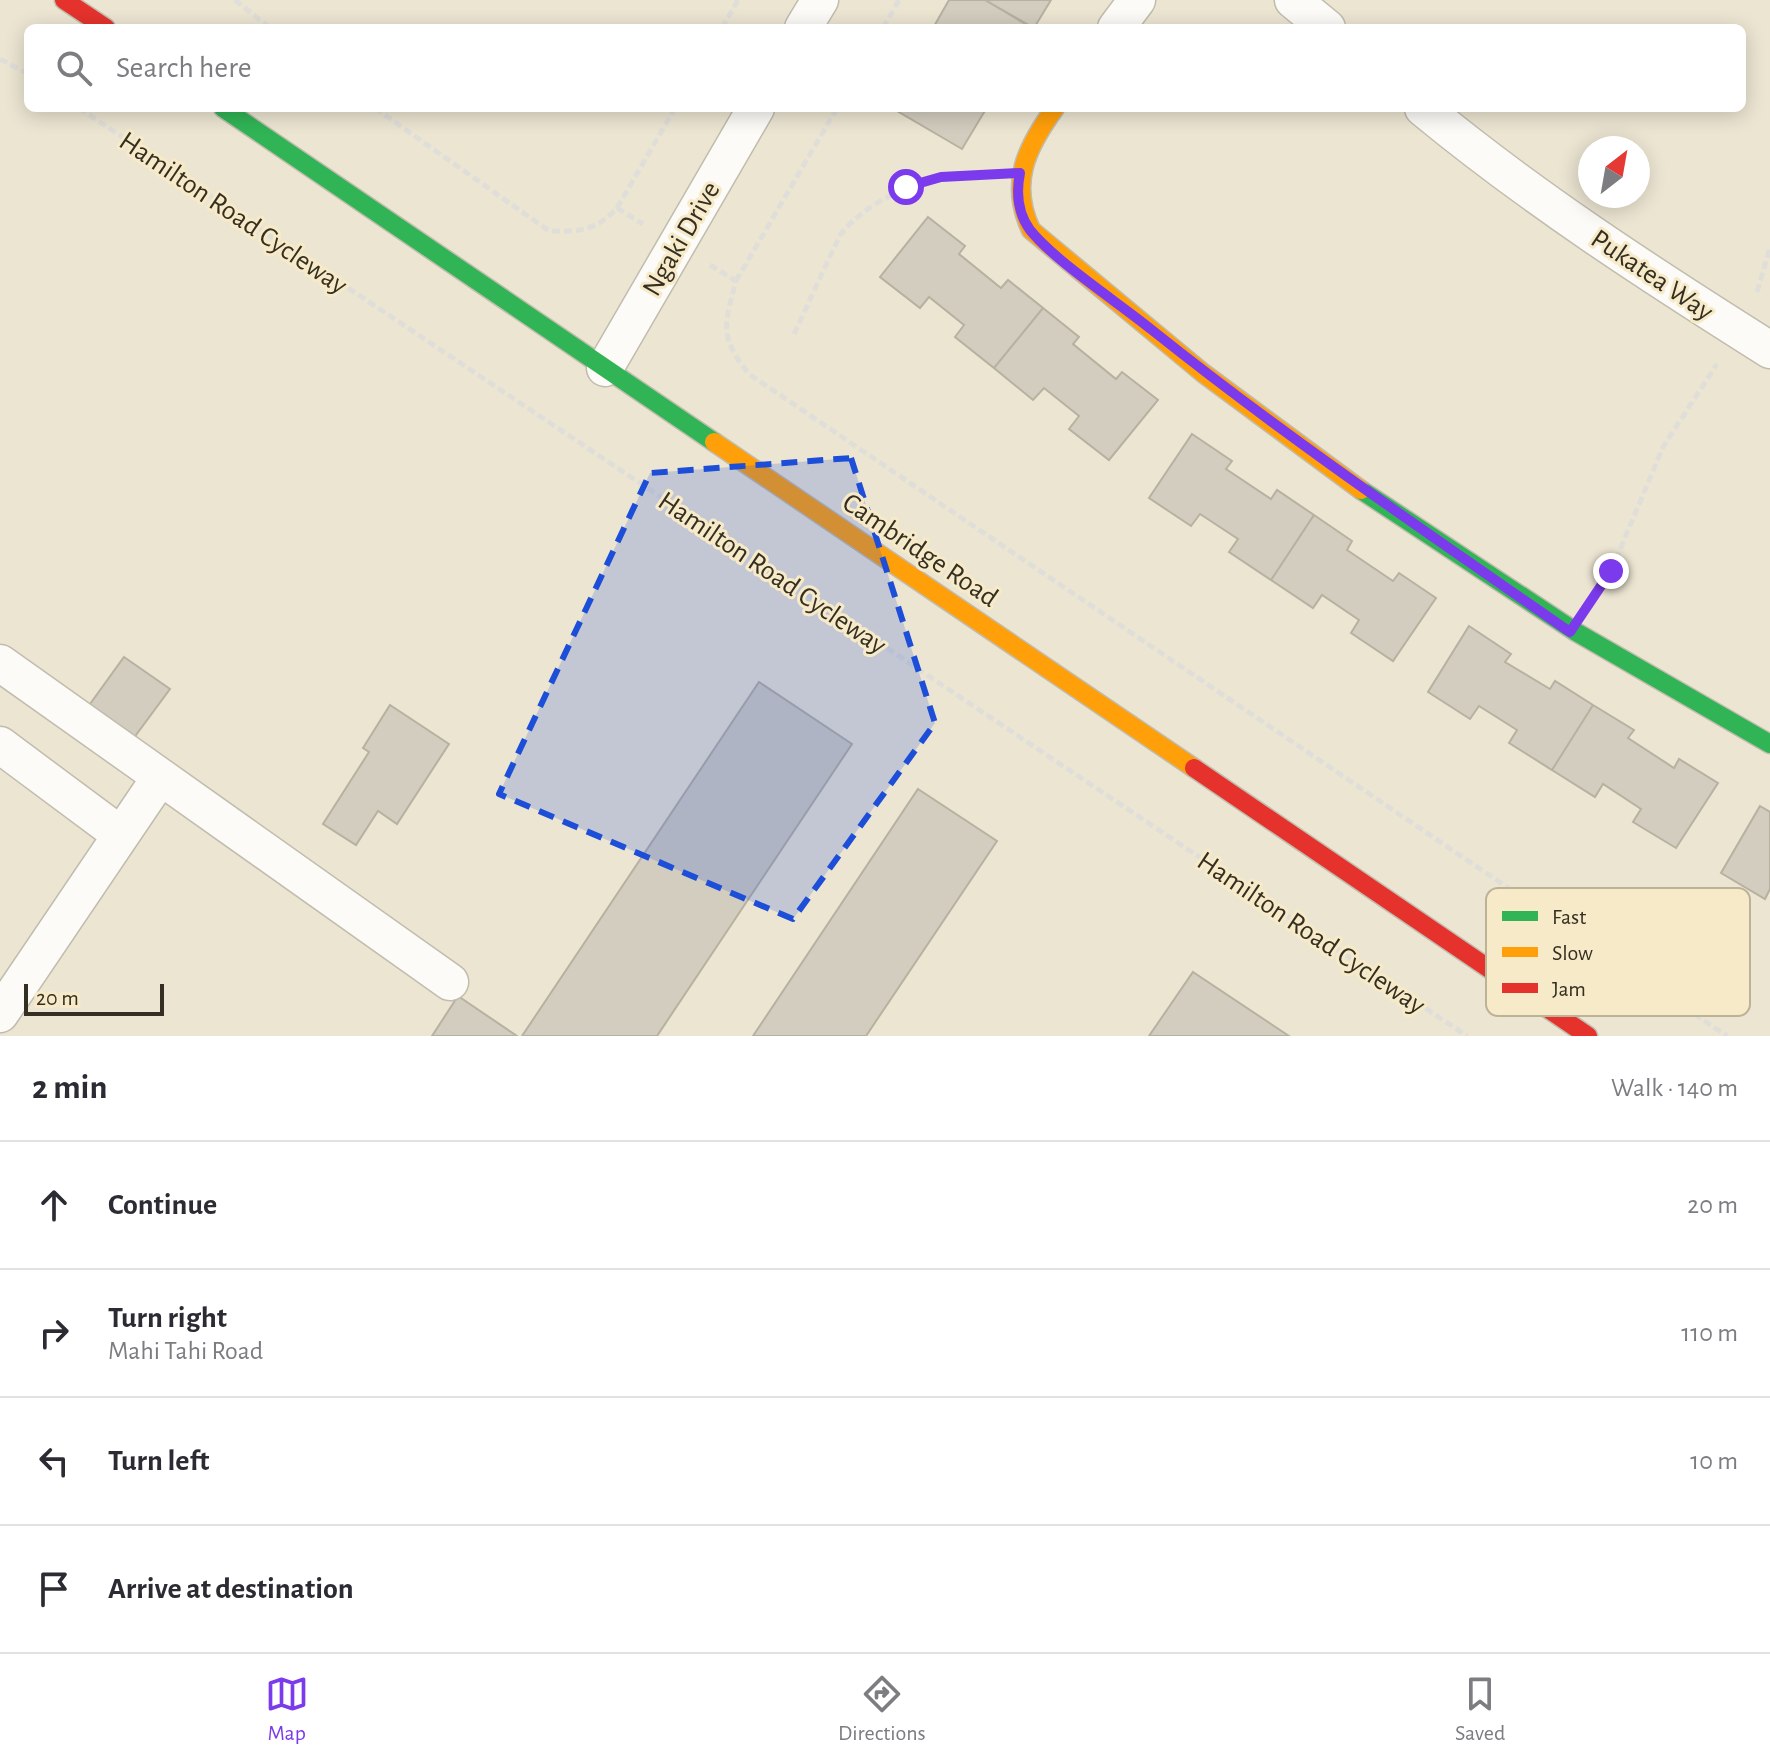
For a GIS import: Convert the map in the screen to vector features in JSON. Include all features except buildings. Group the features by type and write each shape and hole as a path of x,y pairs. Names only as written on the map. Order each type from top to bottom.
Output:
{"main road":[{"path":"64,0 100,24"},
{"name":"Cambridge Road","path":"229,112 1486,967"},
{"path":"1052,112 1032,138 1020,173 1017,188 1019,210 1031,230 1070,265 1264,420 1570,632 1761,734"},
{"name":"Cambridge Road","path":"1559,1016 1588,1036"}],"street":[{"path":"805,24 820,0"},
{"path":"1119,24 1137,0"},
{"path":"1293,0 1322,24"},
{"name":"Ngaki Drive","path":"605,368 754,112"},
{"name":"Pukatea Way","path":"1428,112 1490,164 1770,350"},
{"path":"0,663 159,779 450,982"},
{"path":"0,745 121,835"},
{"path":"0,1014 159,779"}],"path":[{"path":"235,0 265,24"},
{"path":"724,24 738,0"},
{"path":"885,24 899,0"},
{"path":"0,59 24,72"},
{"name":"Hamilton Road Cycleway","path":"85,112 1467,1036"},
{"path":"381,112 549,231 582,232 604,222 617,208 673,112"},
{"path":"835,112 736,281 727,314 729,349 749,374 1508,888"},
{"path":"794,334 840,235 850,224 906,187 941,177 1020,173"},
{"path":"617,208 736,281"},
{"path":"1570,632 1611,571 1663,447 1739,331 1758,289 1761,269 1770,248"},
{"path":"1697,1016 1727,1036"}],"highlighted area":[{"path":"851,458 935,723 793,919 499,794 650,473"}],"traffic: fast":[{"path":"229,112 714,442"},
{"path":"1361,490 1576,632 1770,744"}],"traffic: slow":[{"path":"1052,112 1029,152 1021,181 1021,197 1031,230 1203,373 1361,490"},
{"path":"714,442 1194,768"}],"traffic: jam":[{"path":"64,0 100,24"},
{"path":"1194,768 1486,967"},
{"path":"1559,1016 1588,1036"}],"route":[{"path":"906,187 941,177 1020,173 1017,188 1019,210 1031,230 1070,265 1264,420 1570,632 1611,571"}]}
